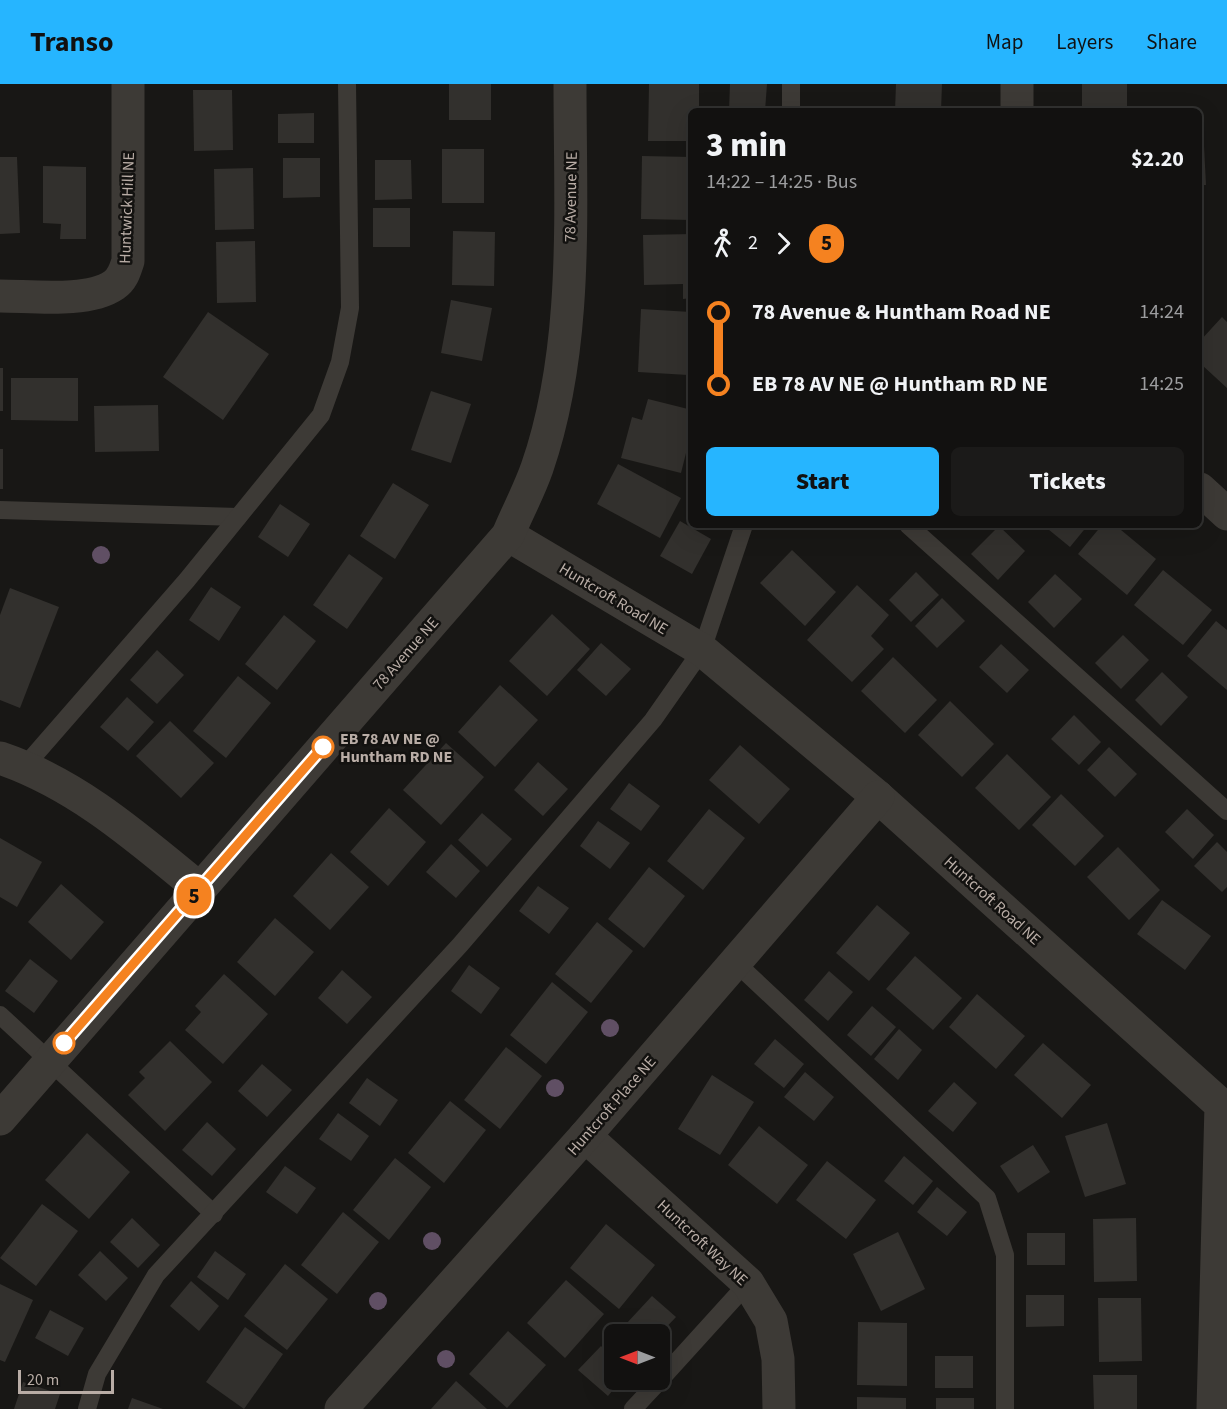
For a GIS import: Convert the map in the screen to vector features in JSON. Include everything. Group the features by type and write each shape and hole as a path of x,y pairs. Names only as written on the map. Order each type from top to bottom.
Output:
{"street":[{"name":"Huntwick Hill NE","path":"0,296 93,294 114,285 123,276 128,261 128,84"},
{"name":"78 Avenue NE","path":"0,1119 508,535 537,469 556,398 567,309 570,84"},
{"path":"1017,84 1017,108"},
{"path":"1202,491 1227,513"},
{"name":"Huntcroft Road NE","path":"508,535 702,650 878,797 1221,1105 1213,1409"},
{"path":"12,762 106,812 200,889"},
{"name":"Huntcroft Place NE","path":"341,1409 585,1136 878,797"},
{"name":"Huntcroft Way NE","path":"585,1136 748,1283 771,1321 778,1359 779,1409"}],"lane":[{"path":"12,762 238,517 321,415 340,362 350,308 347,84"},
{"path":"791,84 791,108"},
{"path":"0,510 238,517"},
{"path":"87,1409 97,1374 156,1275 214,1215 476,927 653,720 702,650 743,528"},
{"path":"911,528 1227,811"},
{"path":"734,961 987,1198 1005,1255 1005,1409"},
{"path":"0,1015 214,1215"},
{"path":"670,1369 748,1283"},
{"path":"633,1409 651,1390"}],"building":[{"path":"449,84 491,84 491,120 449,120"},
{"path":"649,84 699,84 699,108 688,108 688,141 648,141"},
{"path":"730,84 767,84 765,108 729,108"},
{"path":"896,84 942,84 941,108 895,108"},
{"path":"1082,84 1127,84 1127,108 1082,108"},
{"path":"193,90 232,90 233,150 194,151"},
{"path":"314,113 314,143 278,143 278,114"},
{"path":"1202,146 1204,146 1206,185 1202,185"},
{"path":"442,149 484,149 484,203 442,203"},
{"path":"642,156 688,157 688,220 641,219"},
{"path":"0,157 17,157 20,233 0,234"},
{"path":"283,158 320,158 320,197 283,198"},
{"path":"375,160 411,160 412,199 375,200"},
{"path":"43,166 86,167 86,239 60,239 61,224 43,223"},
{"path":"253,168 254,229 215,230 214,169"},
{"path":"373,208 410,208 410,247 373,247"},
{"path":"453,231 495,232 494,286 452,285"},
{"path":"688,234 688,298 683,299 683,284 644,285 643,235"},
{"path":"255,241 256,302 217,303 216,242"},
{"path":"451,300 492,308 482,361 441,353"},
{"path":"641,309 688,312 688,375 638,372"},
{"path":"208,312 269,354 223,420 163,377"},
{"path":"1222,317 1227,322 1227,388 1202,365 1202,339"},
{"path":"0,368 3,368 3,411 0,411"},
{"path":"11,378 78,378 78,421 11,420"},
{"path":"431,391 471,404 451,463 411,450"},
{"path":"648,399 688,409 688,445 681,473 621,458 632,417 642,420"},
{"path":"158,405 159,451 95,452 94,406"},
{"path":"0,449 3,449 3,489 0,489"},
{"path":"618,464 681,498 660,538 597,504"},
{"path":"393,483 429,505 395,559 360,536"},
{"path":"280,504 310,524 288,557 258,537"},
{"path":"680,521 688,528 711,539 692,574 660,556"},
{"path":"997,528 1001,528 1025,551 998,580 971,554"},
{"path":"1047,528 1086,528 1070,547"},
{"path":"1100,528 1119,528 1156,559 1127,595 1078,554"},
{"path":"792,550 836,592 805,626 760,583"},
{"path":"349,554 383,578 347,629 313,605"},
{"path":"1163,570 1212,610 1183,645 1134,605"},
{"path":"916,572 939,595 911,622 889,600"},
{"path":"1055,574 1082,599 1054,628 1028,602"},
{"path":"857,585 889,615 871,636 884,649 852,682 807,640"},
{"path":"211,587 241,607 219,641 189,620"},
{"path":"10,588 59,607 20,708 0,700 0,615"},
{"path":"942,598 965,621 937,648 915,626"},
{"path":"552,614 590,649 547,696 509,661"},
{"path":"284,615 316,641 277,690 245,664"},
{"path":"1216,621 1227,630 1227,690 1187,656"},
{"path":"1123,635 1149,660 1121,689 1095,663"},
{"path":"601,643 631,669 606,696 577,670"},
{"path":"1001,644 1029,670 1007,693 979,667"},
{"path":"157,650 184,675 157,704 130,680"},
{"path":"893,657 937,700 905,733 861,691"},
{"path":"1162,672 1188,697 1161,726 1135,700"},
{"path":"238,676 271,703 226,758 193,731"},
{"path":"500,685 538,720 495,767 458,732"},
{"path":"127,697 154,722 128,751 100,727"},
{"path":"950,701 994,744 962,777 918,735"},
{"path":"1074,715 1101,742 1079,765 1051,739"},
{"path":"170,721 214,763 181,798 136,756"},
{"path":"446,743 484,777 441,825 403,790"},
{"path":"740,745 790,789 759,824 709,780"},
{"path":"1109,747 1137,774 1115,797 1087,770"},
{"path":"1007,754 1051,797 1019,830 975,788"},
{"path":"538,762 568,789 543,816 514,790"},
{"path":"629,783 660,806 641,831 610,809"},
{"path":"1061,794 1104,836 1075,866 1032,825"},
{"path":"389,808 426,842 388,886 350,852"},
{"path":"709,809 745,838 703,890 667,861"},
{"path":"1187,809 1214,835 1193,859 1165,832"},
{"path":"482,813 512,839 487,867 458,840"},
{"path":"598,821 630,843 610,869 580,846"},
{"path":"0,838 42,862 17,907 0,897"},
{"path":"1217,842 1227,852 1227,887 1222,892 1194,866"},
{"path":"451,844 480,871 456,898 426,872"},
{"path":"1118,847 1160,890 1129,920 1087,877"},
{"path":"331,853 369,887 330,930 293,896"},
{"path":"649,867 685,896 644,948 608,919"},
{"path":"61,884 104,922 71,960 28,922"},
{"path":"538,886 569,908 549,934 519,911"},
{"path":"1162,900 1211,936 1185,970 1137,934"},
{"path":"877,905 910,933 869,981 836,953"},
{"path":"275,918 314,952 275,996 237,962"},
{"path":"597,922 633,951 591,1003 555,974"},
{"path":"915,956 962,998 933,1030 886,989"},
{"path":"30,959 58,981 34,1013 5,991"},
{"path":"469,965 500,988 481,1014 451,991"},
{"path":"342,970 372,997 347,1024 318,998"},
{"path":"829,971 853,992 828,1021 804,1000"},
{"path":"224,974 268,1014 223,1064 185,1030 201,1012 195,1006"},
{"path":"552,982 588,1012 546,1064 510,1035"},
{"path":"977,994 1025,1036 996,1069 949,1027"},
{"path":"872,1006 896,1027 871,1056 847,1035"},
{"path":"899,1029 922,1050 898,1080 874,1059"},
{"path":"775,1039 804,1064 784,1088 754,1064"},
{"path":"170,1041 212,1082 165,1131 128,1095 145,1078 139,1072"},
{"path":"1043,1043 1091,1085 1062,1118 1014,1075"},
{"path":"506,1047 542,1076 500,1129 464,1100"},
{"path":"262,1064 292,1090 267,1117 238,1091"},
{"path":"805,1072 834,1097 814,1121 784,1097"},
{"path":"712,1075 754,1102 720,1155 678,1129"},
{"path":"367,1078 398,1100 380,1126 349,1103"},
{"path":"954,1082 977,1103 953,1132 928,1111"},
{"path":"450,1101 486,1130 444,1183 408,1153"},
{"path":"338,1113 369,1136 351,1161 319,1139"},
{"path":"207,1122 236,1149 212,1176 182,1150"},
{"path":"1107,1123 1126,1184 1085,1197 1065,1136"},
{"path":"759,1126 808,1165 777,1204 728,1165"},
{"path":"87,1133 130,1172 89,1219 45,1180"},
{"path":"1033,1145 1050,1172 1018,1193 1000,1166"},
{"path":"904,1156 933,1181 913,1205 884,1181"},
{"path":"395,1158 431,1187 389,1240 353,1210"},
{"path":"827,1161 876,1200 846,1239 796,1200"},
{"path":"285,1166 316,1188 297,1214 266,1192"},
{"path":"937,1187 967,1212 947,1236 917,1212"},
{"path":"42,1204 78,1231 36,1286 0,1258"},
{"path":"343,1212 379,1242 337,1294 301,1265"},
{"path":"132,1218 160,1245 138,1268 110,1242"},
{"path":"1136,1218 1137,1281 1094,1282 1093,1219"},
{"path":"606,1224 655,1265 619,1309 570,1268"},
{"path":"898,1232 925,1289 881,1311 853,1254"},
{"path":"1027,1233 1065,1233 1065,1265 1027,1265"},
{"path":"100,1251 128,1278 106,1301 78,1275"},
{"path":"215,1251 246,1274 228,1300 197,1277"},
{"path":"285,1264 328,1299 287,1350 244,1316"},
{"path":"566,1280 604,1314 565,1358 527,1323"},
{"path":"191,1281 219,1306 199,1331 170,1306"},
{"path":"0,1284 33,1300 5,1362 0,1360"},
{"path":"1026,1295 1064,1295 1064,1326 1026,1327"},
{"path":"652,1296 676,1317 669,1324 626,1324"},
{"path":"1098,1298 1141,1298 1142,1361 1099,1362"},
{"path":"50,1310 84,1328 68,1356 35,1338"},
{"path":"858,1322 907,1323 907,1386 857,1385"},
{"path":"245,1327 283,1354 244,1409 206,1382"},
{"path":"508,1331 546,1365 507,1408 469,1374"},
{"path":"601,1346 604,1349 604,1390 613,1390 608,1396 578,1370"},
{"path":"935,1356 973,1356 973,1388 935,1388"},
{"path":"1093,1375 1137,1375 1137,1409 1094,1409"},
{"path":"456,1381 487,1409 431,1409"},
{"path":"23,1382 60,1394 55,1409 14,1409"},
{"path":"857,1397 906,1398 906,1409 857,1409"},
{"path":"132,1398 163,1409 128,1409"},
{"path":"936,1398 974,1398 974,1409 936,1409"}],"bus line":[{"name":"5","path":"64,1043 323,747"}],"place":[{"name":"EB 78 AV NE @ Huntham RD NE","path":"323,747"}]}
